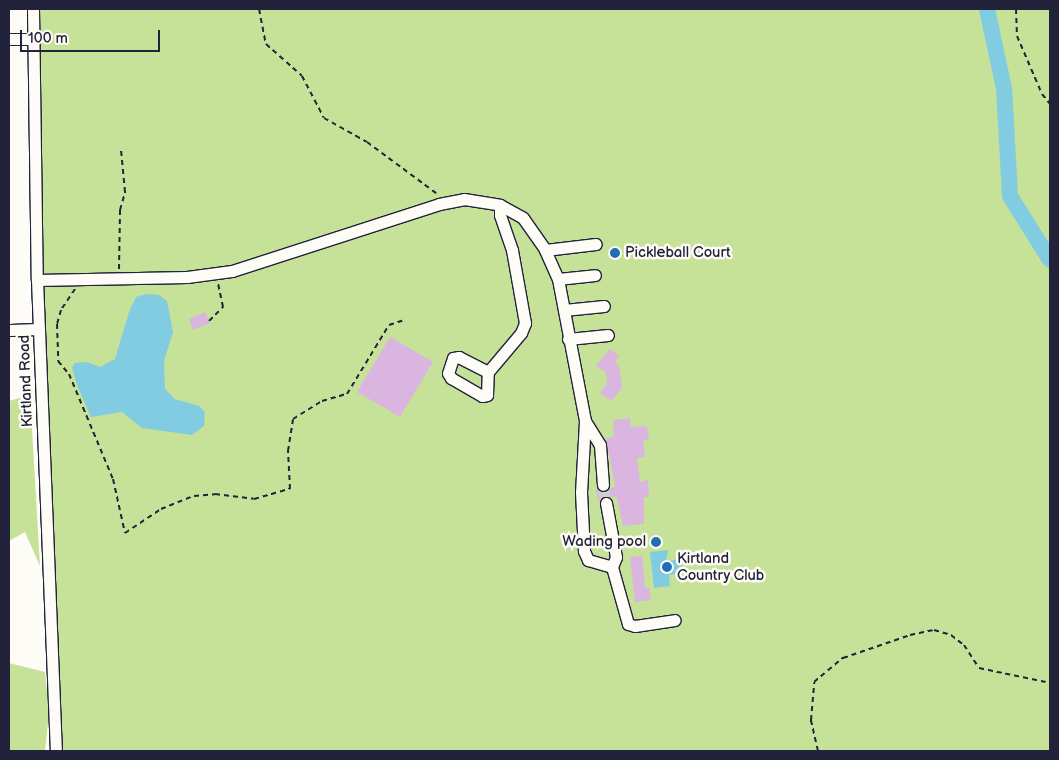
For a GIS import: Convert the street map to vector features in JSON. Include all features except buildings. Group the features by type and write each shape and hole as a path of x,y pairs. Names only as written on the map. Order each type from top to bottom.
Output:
{"street":[{"name":"Kirtland Road","path":"33,9 37,280 56,751"},
{"path":"9,40 34,39"},
{"path":"37,280 187,277 217,273 306,249 447,203 464,199 500,205 523,218 545,250 558,279 585,421 581,492 584,551 588,560 612,567"},
{"path":"488,372 522,333 525,323 508,233 500,215 500,205"},
{"path":"508,233 523,218"},
{"path":"545,250 596,244"},
{"path":"558,279 595,275"},
{"path":"564,310 604,306"},
{"path":"9,330 39,329"},
{"path":"568,339 608,336"},
{"path":"585,421 600,445 603,485"},
{"path":"606,503 616,557 612,567 628,624 635,626 675,620"}],"path":[{"path":"259,9 266,44 302,76 324,118 367,142 447,203"},
{"path":"1016,9 1017,36 1042,94 1050,104"},
{"path":"121,150 125,192 120,210 119,270 123,279"},
{"path":"209,321 223,307 217,273"},
{"path":"79,288 72,291 57,324 58,360 69,374 113,479 125,533 161,509 194,496 216,494 254,498 290,489 288,451 293,419 322,401 347,394 389,325 404,320"},
{"path":"818,751 811,720 814,682 843,658 910,635 934,630 951,635 964,645 979,668 1050,683"}],"green space":[{"name":"Kirtland Country Club","path":"40,9 1050,9 1050,751 62,751 44,368 47,368 43,311"},
{"path":"30,395 40,566 25,532 9,541 9,401"},
{"path":"9,663 45,672 49,714 45,751 9,751"}],"water":[{"path":"146,294 159,295 167,301 173,332 164,361 165,389 175,399 199,406 205,412 204,426 192,435 142,428 122,412 91,417 77,385 72,367 75,363 87,362 100,367 115,359 129,312 136,297"},
{"name":"Kirtland Country Club","path":"668,550 666,561 681,559 682,573 669,575 670,586 654,588 650,552"}],"waterway":[{"path":"987,9 1004,88 1010,196 1050,260"}],"tunnel":[{"path":"603,485 606,503"}],"place":[{"name":"Pickleball Court","path":"615,253"},
{"name":"Wading pool","path":"656,542"},
{"name":"Kirtland Country Club","path":"667,567"}]}
